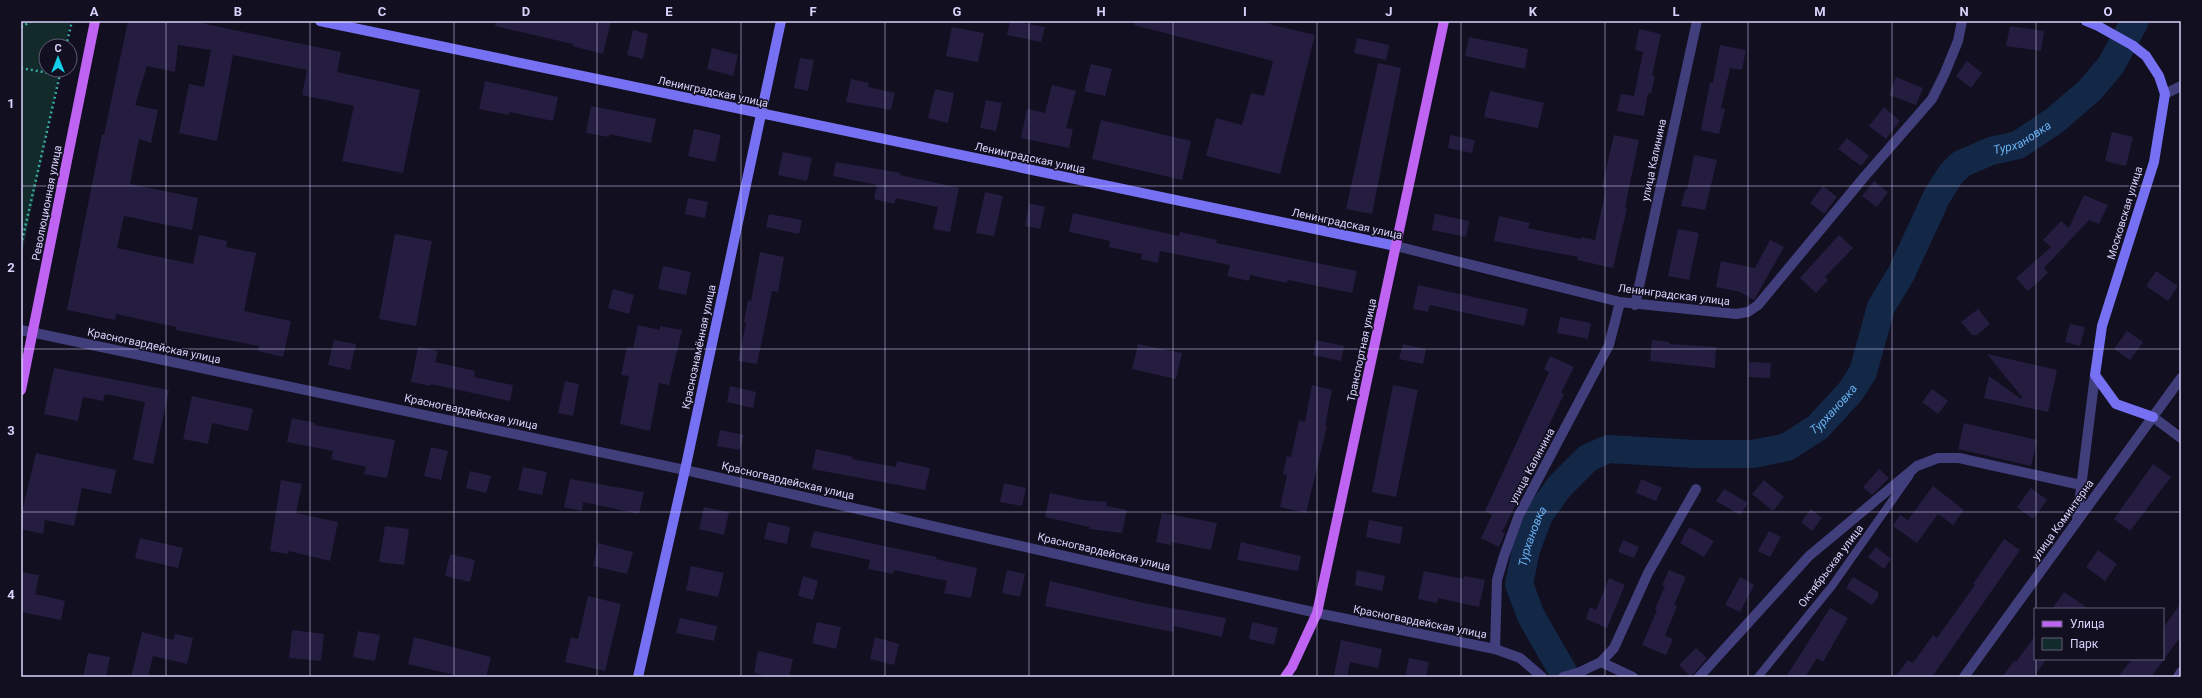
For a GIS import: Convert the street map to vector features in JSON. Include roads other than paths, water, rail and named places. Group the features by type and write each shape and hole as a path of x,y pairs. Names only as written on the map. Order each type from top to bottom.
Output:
{"main road":[{"name":"Революционная улица","path":"21,390 95,21"},
{"name":"Транспортная улица","path":"1285,677 1292,668 1317,613 1444,21"}],"street":[{"name":"Ленинградская улица","path":"320,21 1396,246 1620,302 1635,305 1736,314 1748,312 1758,305 1865,176 1932,100 1958,41 1962,21"},
{"name":"Краснознамённая улица","path":"638,677 685,470 781,21"},
{"name":"улица Калинина","path":"1635,305 1697,21"},
{"name":"Московская улица","path":"2086,21 2132,45 2146,56 2159,76 2164,94 2154,162 2102,326 2094,375"},
{"path":"2164,94 2181,86"},
{"name":"улица Калинина","path":"1495,649 1497,580 1519,514 1609,345 1620,302"},
{"name":"Красногвардейская улица","path":"21,330 685,470 1317,613 1495,649 1520,658 1542,677"},
{"path":"2094,375 2116,404 2152,417 2181,438"},
{"path":"2077,521 2094,375"},
{"name":"улица Коминтерна","path":"1964,677 2181,378"},
{"path":"1700,677 1809,556 1916,466 1938,458 1959,458 2081,485"},
{"path":"1563,677 1580,672 1601,662 1614,648 1648,573 1696,489"},
{"path":"1601,662 1633,677"},
{"path":"2178,677 2181,672"}],"lane":[{"name":"Октябрьская улица","path":"1758,677 1832,586 1916,466"}],"waterway":[{"name":"Турхановка","path":"1566,677 1531,616 1519,584 1526,550 1539,515 1559,487 1588,458 1608,449 1695,454 1753,454 1787,447 1818,427 1851,391 1863,372 1881,307 1901,274 1937,196 1951,174 1961,164 1991,151 2018,145 2054,121 2090,90 2111,65 2135,21"}]}
